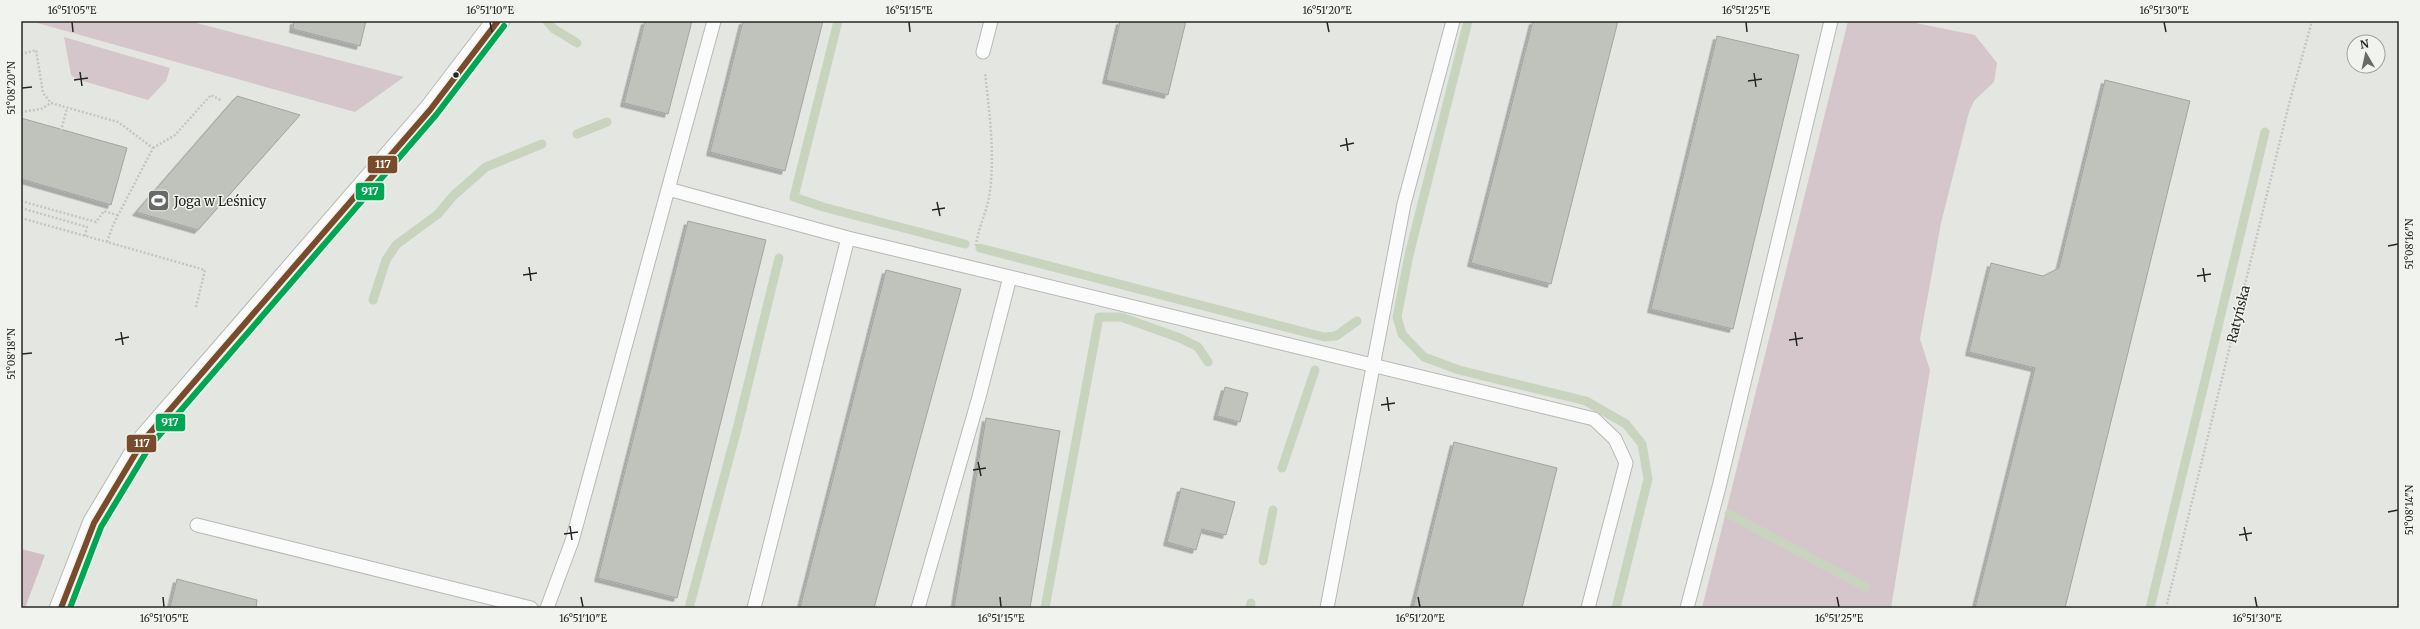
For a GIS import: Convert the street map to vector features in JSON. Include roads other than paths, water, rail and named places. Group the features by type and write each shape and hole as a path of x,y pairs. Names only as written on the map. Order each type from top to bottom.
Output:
{"street":[{"path":"61,608 94,523 143,441 430,110 498,21"}],"lane":[{"path":"547,608 572,541 714,21"},
{"path":"983,52 991,21"},
{"path":"1326,608 1404,204 1453,21"},
{"path":"1687,608 1831,21"},
{"path":"668,189 848,238 1594,419 1615,439 1626,463 1588,608"},
{"path":"754,608 848,238"},
{"path":"918,608 977,404 1010,277"},
{"path":"197,524 522,607"}],"waterway":[{"path":"547,21 554,29 577,43"},
{"path":"838,21 794,197 823,207 965,244"},
{"path":"1468,21 1409,255 1397,317 1402,334 1424,357 1459,370 1586,401 1626,424 1642,444 1648,479 1616,608"},
{"path":"577,134 607,122"},
{"path":"2150,608 2265,132"},
{"path":"373,300 386,260 396,245 438,214 453,196 486,167 542,144"},
{"path":"980,248 1324,337 1336,336 1357,321"},
{"path":"689,608 737,429 779,258"},
{"path":"1045,608 1099,317 1121,317 1180,338 1198,347 1208,362"},
{"path":"1282,468 1315,370"},
{"path":"1263,561 1273,510"},
{"path":"1729,514 1865,587"},
{"path":"1250,608 1251,603"}],"place":[{"name":"Joga w Leśnicy","path":"158,201"}]}
